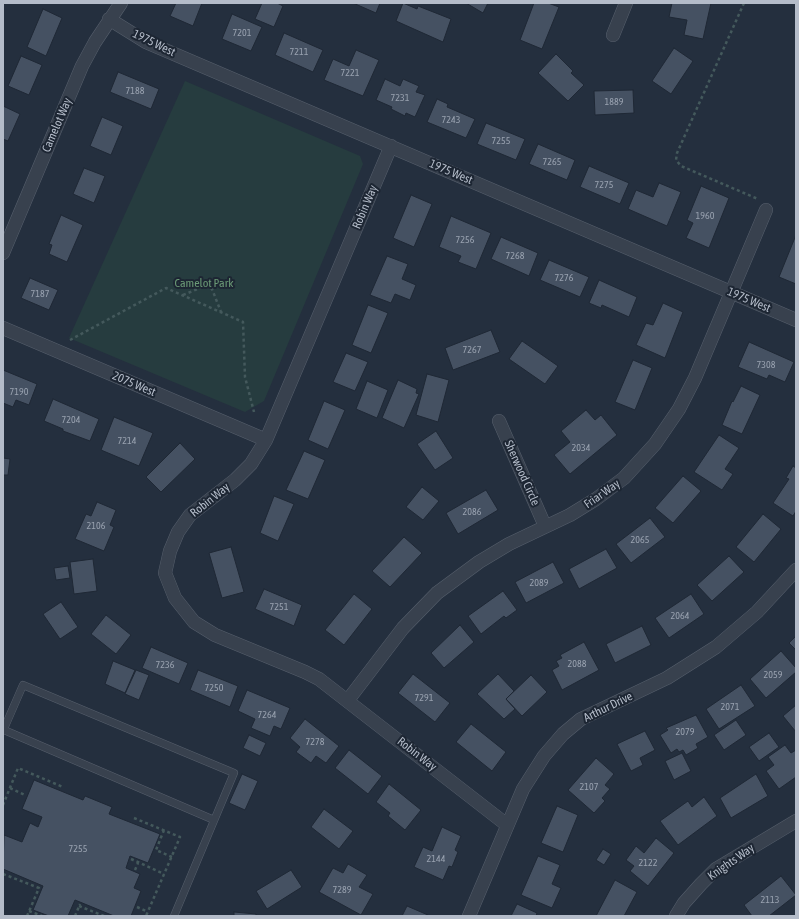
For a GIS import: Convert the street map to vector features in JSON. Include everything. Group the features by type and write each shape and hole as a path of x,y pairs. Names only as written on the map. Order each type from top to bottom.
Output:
{"street":[{"name":"Camelot Way","path":"3,253 82,66 108,19 121,3"},
{"path":"613,35 626,3"},
{"name":"1975 West","path":"108,19 146,42 796,320"},
{"name":"Robin Way","path":"391,146 266,440 251,464 235,480 190,515 178,532 170,551 165,573 175,598 194,622 215,635 319,679 507,824"},
{"name":"Friar Way","path":"348,700 403,628 437,593 478,562 545,526 570,515 624,478 655,444 679,409 695,378 731,292 764,206"},
{"name":"2075 West","path":"3,328 266,440"},
{"name":"Sherwood Circle","path":"499,421 545,526"},
{"name":"Arthur Drive","path":"469,916 523,789 544,756 563,734 581,719 666,678 716,647 757,612 796,570"},
{"name":"Knights Way","path":"676,916 696,889 716,870 796,821"}],"lane":[{"path":"174,916 234,773 23,685 3,731 214,820"}],"path":[{"path":"744,3 677,153 676,160 681,166 754,196 764,206"},
{"path":"183,295 205,286 212,289 221,312"},
{"path":"70,340 166,288 243,322 245,378 254,412"},
{"path":"3,805 18,768 63,787"},
{"path":"10,788 25,795"},
{"path":"134,818 180,837 146,916"},
{"path":"164,830 156,850 172,857"},
{"path":"131,859 164,874"},
{"path":"135,870 138,863"},
{"path":"3,874 39,888 27,916"},
{"path":"75,916 80,905 104,916"},
{"path":"137,907 148,912"},
{"path":"29,911 42,916"}],"green space":[{"name":"Camelot Park","path":"185,81 360,156 363,164 264,401 245,412 69,338"}],"building":[{"path":"176,3 202,3 193,26 170,16"},
{"path":"262,3 277,3 283,6 274,27 255,19"},
{"path":"353,3 380,3 376,13"},
{"path":"403,3 417,9 418,6 451,19 443,42 396,21"},
{"path":"466,3 488,3 483,13"},
{"path":"534,3 548,3 559,7 542,49 520,40"},
{"path":"672,3 711,3 703,39 684,35 687,20 669,17"},
{"path":"43,9 62,18 46,56 27,47"},
{"path":"232,14 262,27 251,51 222,39"},
{"path":"284,33 323,50 313,72 275,55"},
{"path":"674,48 693,61 671,94 652,81"},
{"path":"356,50 379,60 363,96 324,80 333,59 349,66"},
{"path":"556,54 573,71 571,73 584,85 568,101 538,73"},
{"path":"21,56 42,65 29,95 8,86"},
{"path":"118,72 159,89 151,109 110,92"},
{"path":"385,79 400,86 403,79 419,86 416,92 425,95 415,117 406,113 405,116 391,109 392,107 376,100"},
{"path":"633,90 634,113 595,115 594,91"},
{"path":"437,99 448,104 447,107 475,119 466,138 427,122"},
{"path":"3,106 20,114 8,141 3,139"},
{"path":"102,117 123,126 111,155 90,146"},
{"path":"486,123 525,139 516,160 477,144"},
{"path":"538,144 575,160 567,180 529,164"},
{"path":"589,166 629,183 620,204 580,187"},
{"path":"84,168 105,176 94,203 73,194"},
{"path":"659,183 681,192 667,226 628,209 636,190 653,197"},
{"path":"701,186 729,198 709,248 686,238 693,223 687,220"},
{"path":"411,195 432,204 414,247 393,238"},
{"path":"61,215 83,225 67,262 49,254 52,245 49,244"},
{"path":"451,216 491,233 476,269 458,262 461,256 439,247"},
{"path":"796,235 796,284 779,277"},
{"path":"501,237 538,253 529,276 491,259"},
{"path":"387,256 408,264 402,279 416,285 410,300 395,294 391,303 370,295"},
{"path":"549,260 589,277 580,297 540,280"},
{"path":"30,278 58,290 49,310 21,298"},
{"path":"599,280 637,297 629,317 602,305 601,308 589,303"},
{"path":"663,303 683,312 665,358 636,345 646,323 653,325"},
{"path":"368,305 388,313 371,353 352,345"},
{"path":"491,330 500,352 453,370 445,348"},
{"path":"522,341 558,366 545,384 509,359"},
{"path":"749,342 794,362 785,382 769,375 767,379 738,367"},
{"path":"346,353 368,362 355,391 333,382"},
{"path":"633,360 652,368 635,410 615,402"},
{"path":"3,370 37,384 29,405 16,400 13,407 3,403"},
{"path":"427,374 449,380 438,422 416,415"},
{"path":"398,380 417,389 416,393 419,394 404,428 382,418"},
{"path":"367,381 388,390 377,418 356,409"},
{"path":"741,386 760,395 742,434 722,425 732,401 733,402"},
{"path":"53,399 99,419 90,441 63,431 63,429 44,421"},
{"path":"324,401 345,410 328,449 308,440"},
{"path":"586,410 595,420 601,415 617,435 570,474 554,455 570,442 561,431"},
{"path":"114,417 153,433 139,466 101,450"},
{"path":"436,431 453,458 435,470 417,444"},
{"path":"719,435 739,448 725,469 733,474 722,490 694,472"},
{"path":"180,443 195,459 161,492 146,477"},
{"path":"304,451 325,460 308,499 286,490"},
{"path":"3,458 10,459 8,475 3,475"},
{"path":"793,466 796,468 796,511 793,516 773,503 789,479 786,478"},
{"path":"683,476 701,491 673,523 655,508"},
{"path":"422,487 439,501 423,520 406,507"},
{"path":"486,490 498,510 458,534 446,513"},
{"path":"274,496 294,504 278,541 260,533"},
{"path":"97,502 116,510 110,525 114,527 104,551 75,539 86,514 91,516"},
{"path":"763,514 781,529 754,562 736,547"},
{"path":"650,518 665,537 631,563 616,544"},
{"path":"404,537 422,553 390,587 372,571"},
{"path":"231,547 244,592 222,598 209,553"},
{"path":"606,549 617,568 579,589 569,569"},
{"path":"729,556 744,572 712,601 697,585"},
{"path":"93,559 97,591 74,594 70,562"},
{"path":"553,562 564,583 526,603 515,582"},
{"path":"68,566 70,578 56,580 54,568"},
{"path":"264,589 302,605 294,626 255,609"},
{"path":"503,591 517,610 506,618 504,616 481,634 468,616"},
{"path":"354,594 372,609 344,645 325,630"},
{"path":"691,594 704,614 669,638 655,618"},
{"path":"61,602 78,627 60,639 43,614"},
{"path":"106,615 131,635 116,654 91,634"},
{"path":"460,625 474,642 444,668 431,653"},
{"path":"642,626 651,645 615,663 606,644"},
{"path":"796,636 796,650 789,643"},
{"path":"584,642 599,670 562,690 552,670 559,666 556,661 562,658 560,655"},
{"path":"151,647 188,663 179,684 142,668"},
{"path":"781,651 796,668 796,672 766,698 750,679"},
{"path":"113,661 135,670 125,693 105,684"},
{"path":"136,670 149,675 139,700 125,694"},
{"path":"198,670 238,686 230,707 190,690"},
{"path":"413,674 450,703 435,722 398,693"},
{"path":"498,674 514,691 506,699 515,709 504,719 477,694"},
{"path":"531,675 547,692 522,716 506,699"},
{"path":"741,685 755,706 719,729 706,709"},
{"path":"247,690 290,708 281,729 274,726 270,736 251,728 255,719 238,711"},
{"path":"796,705 796,732 783,716"},
{"path":"696,715 708,737 696,744 698,748 686,755 683,750 679,752 677,749 671,753 660,735 668,730 666,728"},
{"path":"305,719 339,746 326,763 316,756 311,763 296,752 300,747 290,738"},
{"path":"736,720 746,735 724,750 714,735"},
{"path":"471,724 506,752 492,771 456,742"},
{"path":"645,731 655,750 640,758 643,765 631,771 617,744"},
{"path":"769,733 779,747 759,761 749,747"},
{"path":"249,735 266,743 260,756 243,748"},
{"path":"785,745 791,753 796,750 796,777 779,789 766,771 774,765 768,757"},
{"path":"349,750 382,776 368,794 335,768"},
{"path":"682,753 691,771 674,780 665,761"},
{"path":"596,758 614,774 605,785 610,789 602,798 605,801 594,813 568,790"},
{"path":"242,774 258,781 245,810 229,803"},
{"path":"756,774 768,796 731,818 720,798"},
{"path":"34,780 83,800 85,796 112,807 109,814 160,834 148,863 130,856 126,868 140,874 134,888 141,891 131,916 114,916 75,900 68,916 49,916 33,910 43,886 3,869 4,835 22,842 30,823 38,827 42,817 22,809"},
{"path":"389,784 421,810 405,830 388,816 390,813 376,802"},
{"path":"704,797 717,816 678,845 660,821 688,801 692,807"},
{"path":"557,806 578,815 563,852 541,843"},
{"path":"324,809 353,831 339,849 311,827"},
{"path":"442,827 461,836 455,850 458,852 452,867 449,866 443,880 414,867 423,847 432,851"},
{"path":"656,838 674,853 648,886 630,871 634,866 626,860 636,846 644,853"},
{"path":"603,849 611,854 604,865 596,860"},
{"path":"538,856 560,865 552,884 561,888 552,908 521,895"},
{"path":"348,864 367,875 359,887 373,894 361,915 319,892 333,868 343,873"},
{"path":"291,870 302,887 267,909 256,891"},
{"path":"781,876 796,895 769,916 752,916 744,905"},
{"path":"615,880 637,892 624,916 596,916"},
{"path":"517,904 537,913 536,916 511,916"},
{"path":"407,906 428,915 428,916 402,916"},
{"path":"234,912 256,914 256,916 234,916"}]}
